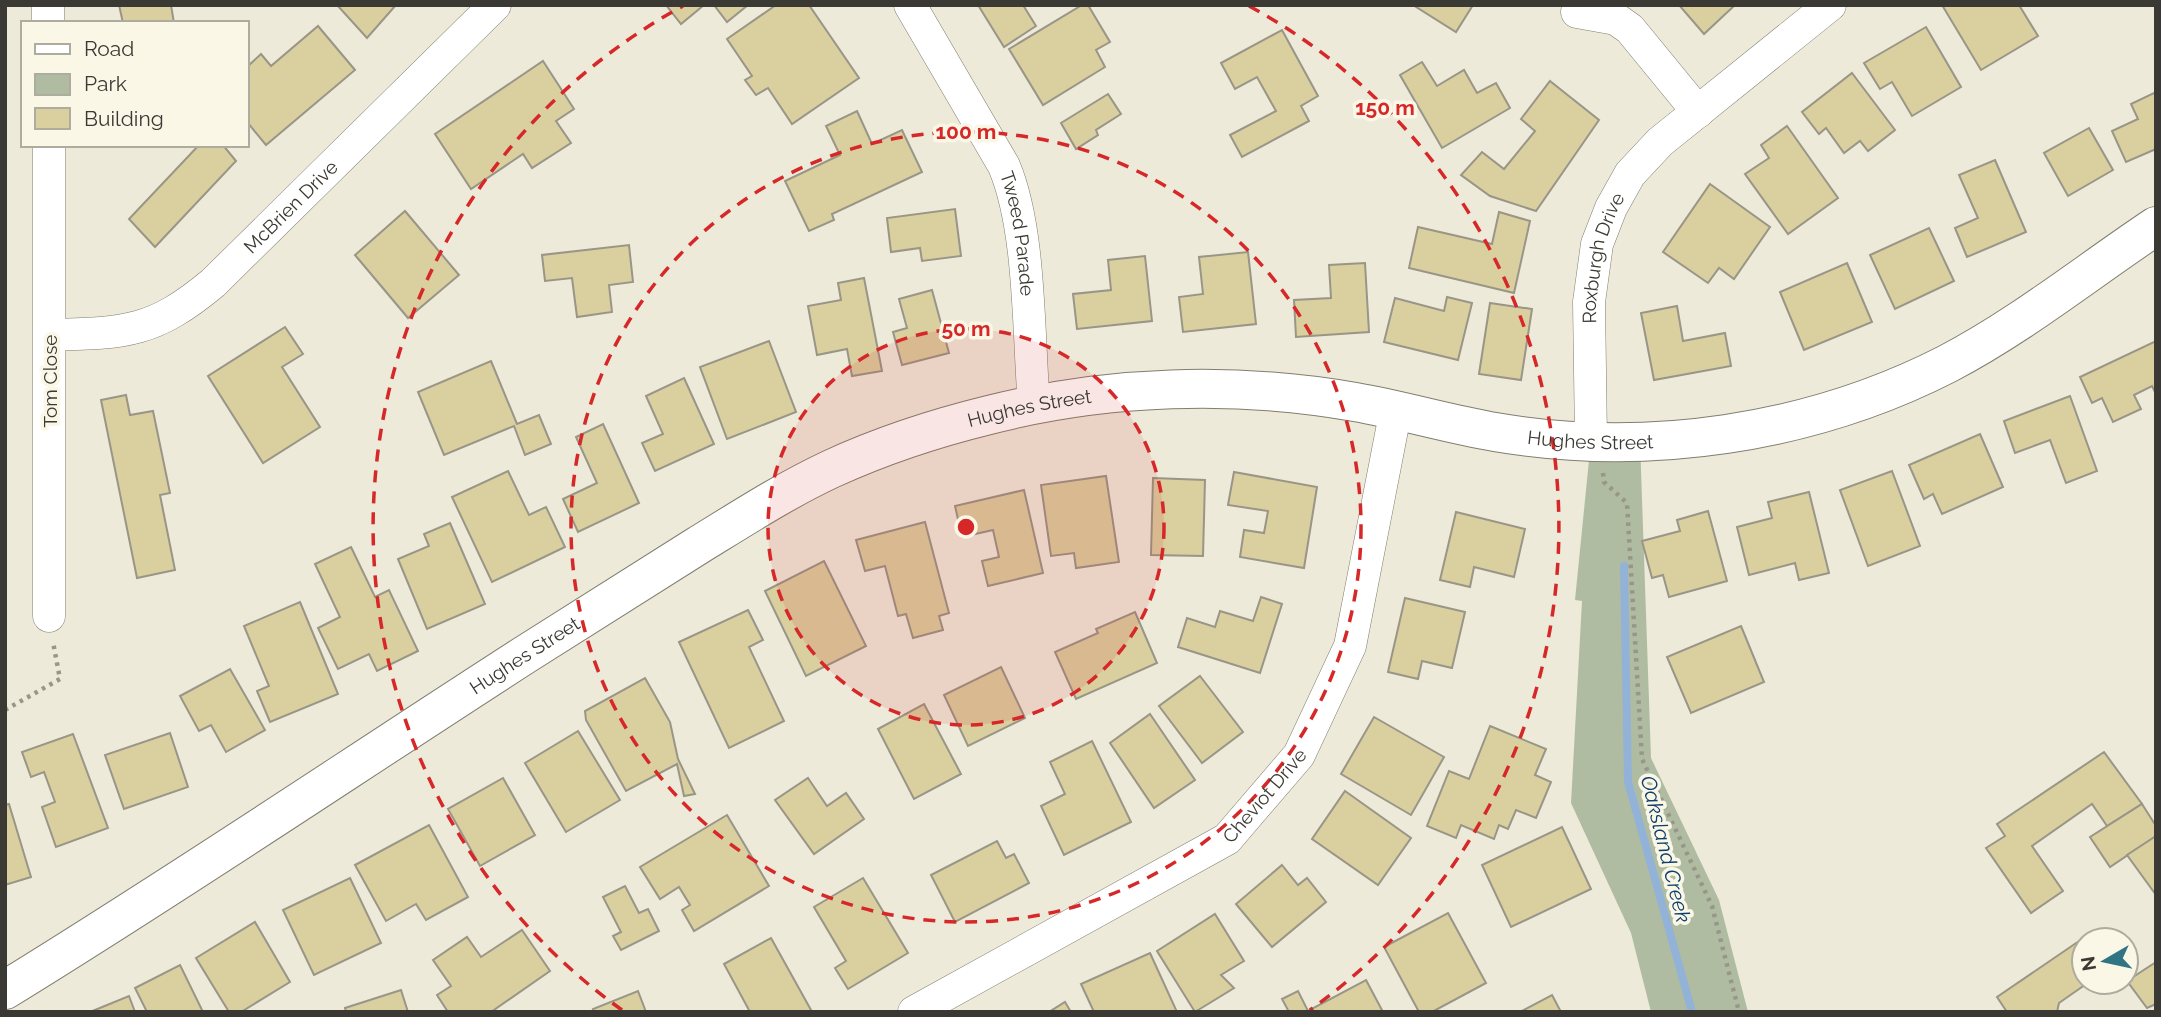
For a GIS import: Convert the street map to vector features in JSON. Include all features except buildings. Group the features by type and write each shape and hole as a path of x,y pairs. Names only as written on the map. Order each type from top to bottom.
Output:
{"street":[{"name":"McBrien Drive","path":"50,335 130,330 161,321 184,307 223,274 495,5"},
{"name":"Tweed Parade","path":"910,5 1013,186 1021,237 1034,405"},
{"name":"Roxburgh Drive","path":"1595,441 1589,302 1597,244 1611,208 1630,174 1660,142 1830,5"},
{"path":"1577,12 1616,19 1630,29 1698,112"},
{"name":"Tom Close","path":"49,147 49,617"},
{"name":"Hughes Street","path":"10,997 572,625 778,496 833,468 888,446 988,415 1034,405 1185,388 1287,393 1396,410 1494,432 1595,441 1709,436 1772,427 1893,388 1971,350 2156,226"},
{"name":"Cheviot Drive","path":"914,1012 1227,839 1299,755 1350,646 1396,410"}],"path":[{"path":"1595,441 1604,482 1627,503 1642,759 1712,906 1739,1012"},
{"path":"5,710 60,679 49,617"}],"green space":[{"path":"1591,440 1640,441 1651,758 1719,900 1748,1012 1651,1012 1631,933 1571,803 1582,601 1575,600"}],"waterway":[{"name":"Oaksland Creek","path":"1624,566 1628,782 1692,1012"}]}
